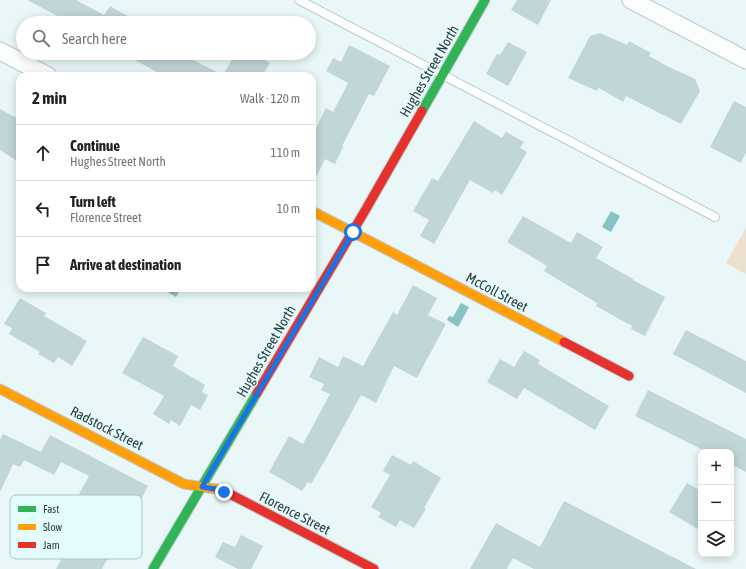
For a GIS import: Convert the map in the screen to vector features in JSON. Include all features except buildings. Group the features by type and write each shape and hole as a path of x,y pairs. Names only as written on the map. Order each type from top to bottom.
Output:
{"street":[{"name":"Hughes Street North","path":"153,569 353,232 485,0"},
{"path":"631,0 746,60"},
{"path":"0,51 16,59"},
{"path":"17,60 40,72"},
{"name":"McColl Street","path":"316,213 629,376"},
{"name":"Radstock Street","path":"0,389 184,484 202,487"},
{"name":"Florence Street","path":"202,487 222,490 374,569"}],"lane":[{"path":"299,0 715,217"}],"shaded area":[{"path":"746,228 746,274 726,263"}],"water":[{"path":"611,211 620,216 611,232 602,227"},
{"path":"167,292 179,292 176,297"},
{"path":"461,303 469,307 458,327 447,320 449,316 453,317"}],"traffic: fast":[{"path":"422,111 485,0"},
{"path":"153,569 257,393"}],"traffic: slow":[{"path":"316,213 564,342"},
{"path":"0,389 184,484 222,490 230,494"}],"traffic: jam":[{"path":"257,393 422,111"},
{"path":"564,342 629,376"},
{"path":"230,494 374,569"}],"route":[{"path":"224,492 222,490 202,487 353,232"}]}
